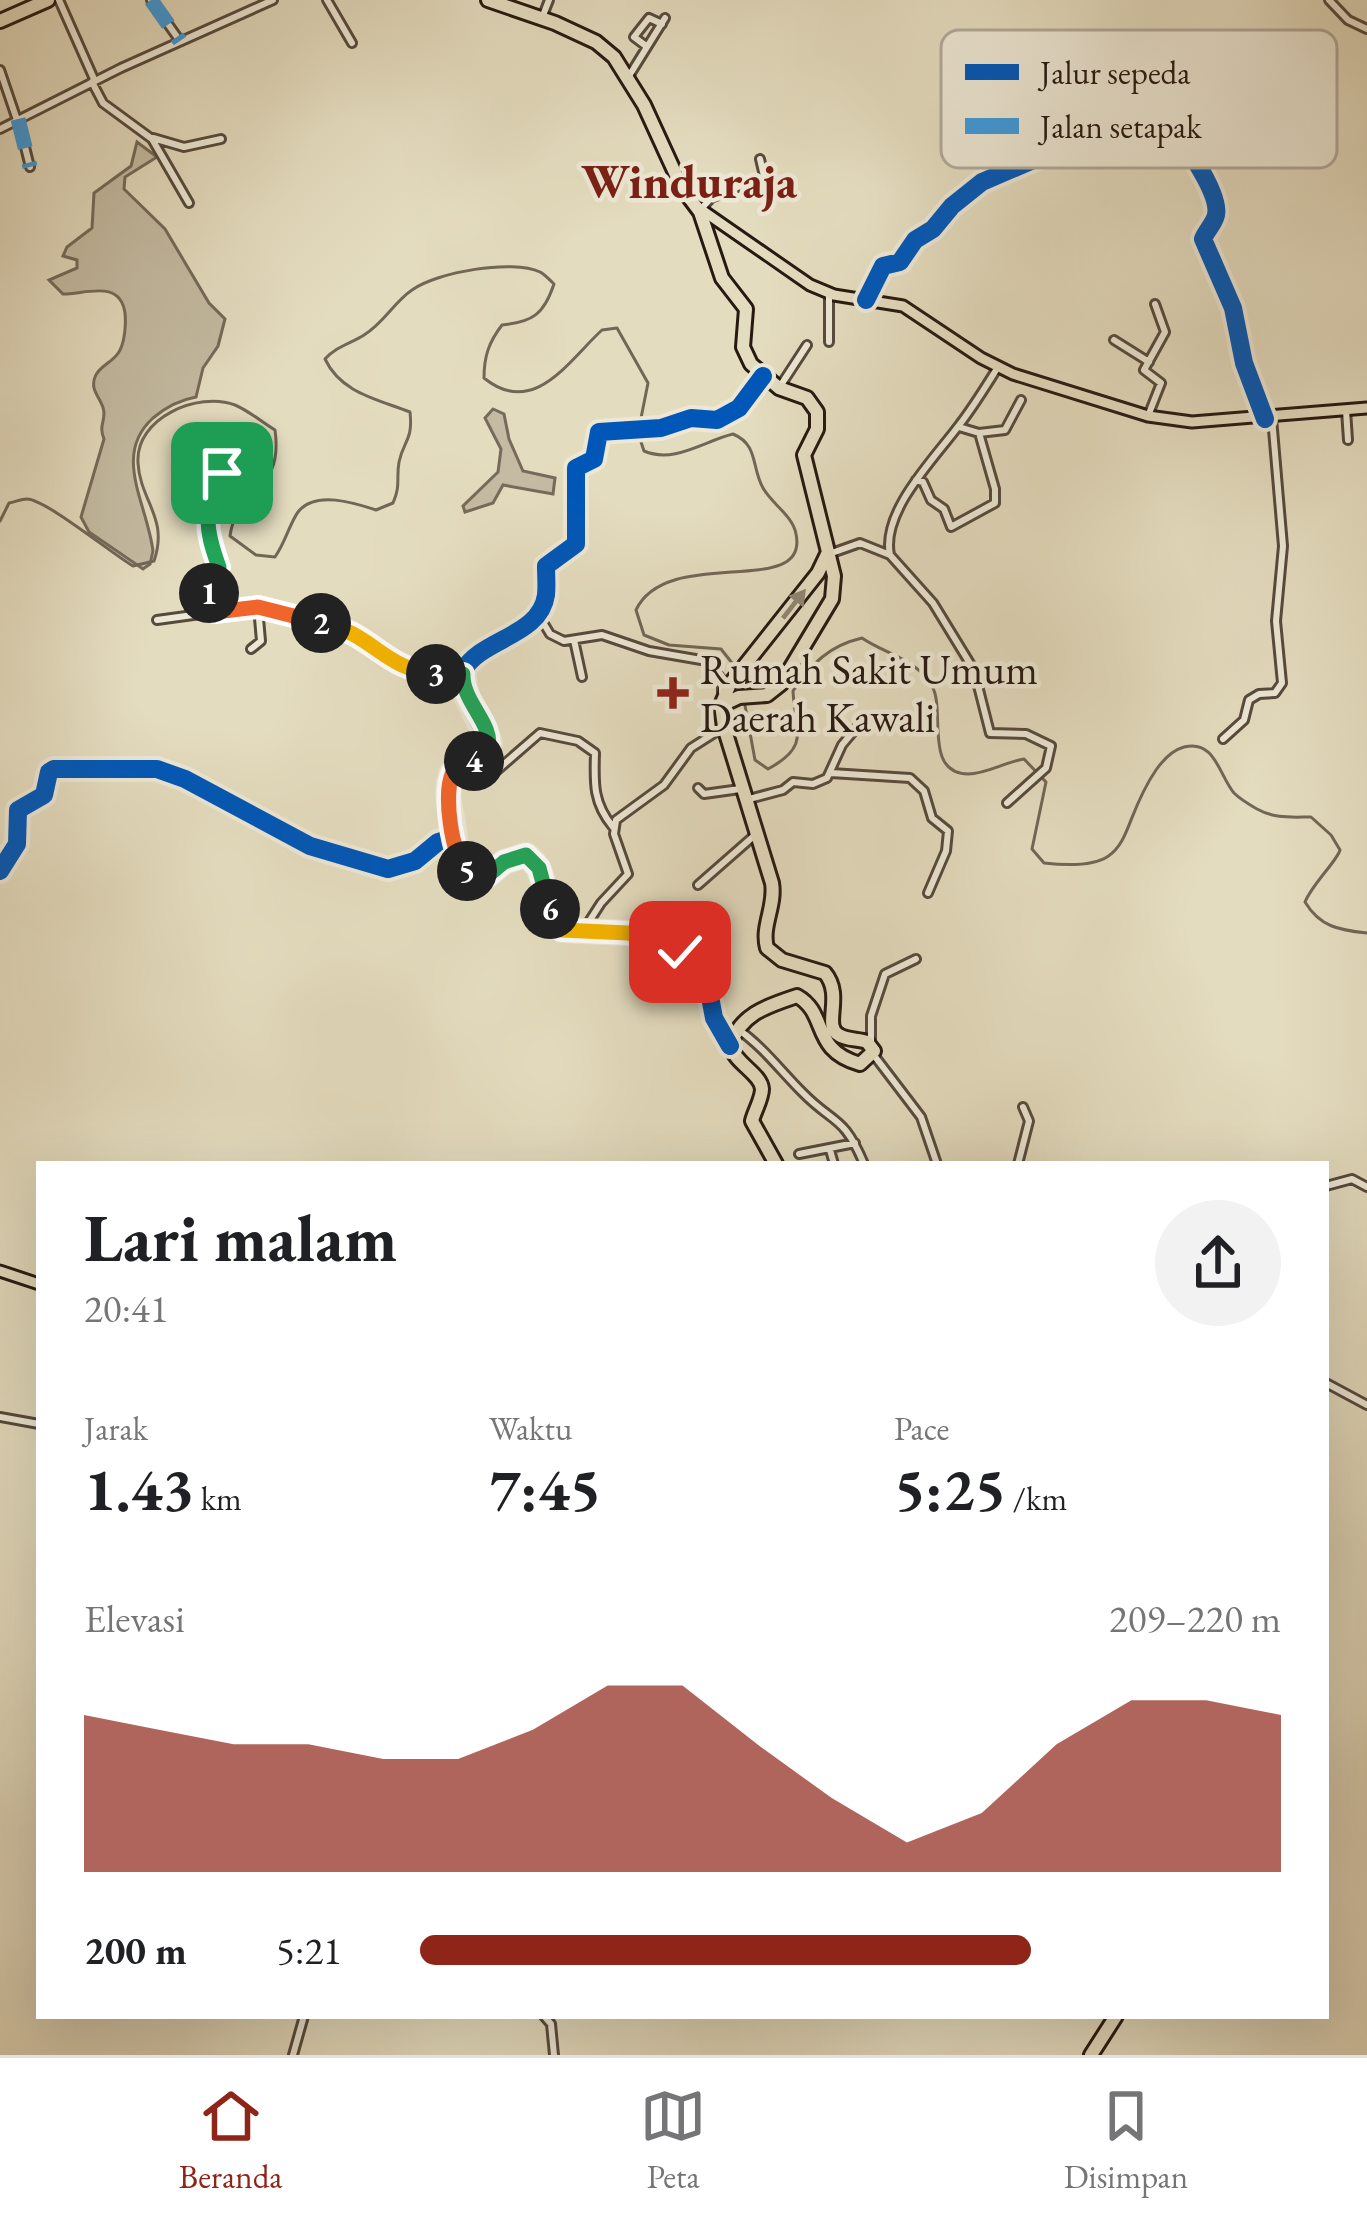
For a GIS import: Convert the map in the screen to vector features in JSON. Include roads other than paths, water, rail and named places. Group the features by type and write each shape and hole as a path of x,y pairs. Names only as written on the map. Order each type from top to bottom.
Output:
{"highway":[{"path":"0,21 48,0"},
{"path":"488,0 602,46 628,78 682,188 699,207 717,266 747,313 743,347 747,358 779,388 807,398 817,412 818,429 804,455 833,583 824,617 788,676 764,695 739,697 722,716"},
{"path":"706,228 721,220"},
{"path":"774,1161 752,1121 762,1093 760,1084 737,1062 730,1046 746,1016 797,996 808,1003 833,1050 856,1063 872,1050 864,1040 833,1031 835,988 825,973 782,961 767,948 765,934 774,892 722,716 730,684 829,553"},
{"path":"1091,2055 1114,2019"}],"main road":[{"path":"699,207 784,268 829,293 903,306 998,367 1148,416 1192,422 1367,408"},
{"path":"0,1271 36,1284"}],"street":[{"path":"59,0 103,103 149,136 184,147 221,140"},
{"path":"151,0 179,41"},
{"path":"0,129 93,81 273,0"},
{"path":"327,0 352,43"},
{"path":"542,18 549,0"},
{"path":"1329,0 1348,20 1367,29"},
{"path":"628,78 663,21 647,17 643,21 634,38 647,47"},
{"path":"0,70 30,167"},
{"path":"149,136 189,203"},
{"path":"699,207 764,176 760,159"},
{"path":"866,300 882,267 899,262 915,240 982,182 1015,168"},
{"path":"1198,168 1216,206 1203,239 1234,308 1241,351 1269,418 1283,535 1276,621 1282,683 1275,693 1249,700 1244,720 1223,739"},
{"path":"829,293 830,342"},
{"path":"1148,416 1161,382 1145,373 1165,332 1154,304"},
{"path":"1114,340 1148,362"},
{"path":"779,388 807,346"},
{"path":"890,555 888,535 901,503 998,367"},
{"path":"730,1046 715,1018 698,955 628,933 562,930 555,924 542,875 532,858 516,856 486,877 476,876 457,860 447,794 450,776 482,757 490,738 467,698 463,674 472,657 538,614 546,598 547,566 576,544 576,467 593,459 602,430 650,428 691,418 722,419 739,408 763,376"},
{"path":"958,427 979,433 1007,428 1021,400"},
{"path":"1346,410 1348,440"},
{"path":"916,480 923,482 932,502 944,509 951,527 995,503 979,433"},
{"path":"215,612 208,586 219,567 208,538 207,513 222,473"},
{"path":"829,553 860,543 890,555 933,603 974,670 988,730 999,735 1026,734 1049,743 1052,751 1041,773 1007,803"},
{"path":"157,620 258,607 346,628 403,668 463,674"},
{"path":"250,649 261,641 258,607"},
{"path":"538,614 555,638 602,635 649,651 707,661 722,680 715,707 722,716 664,785 620,815 613,827"},
{"path":"574,640 582,677"},
{"path":"698,788 704,794 746,794 783,790 794,782 820,782 831,773 842,746 863,720"},
{"path":"482,757 494,773 540,733 585,745 595,753 593,786 628,874 583,931"},
{"path":"0,871 17,844 18,810 44,795 54,769 157,769 185,779 310,846 386,868 415,861 437,842 454,837"},
{"path":"831,773 902,776 923,790 932,818 948,831 946,851 928,893"},
{"path":"698,885 758,832"},
{"path":"916,959 884,974 871,1016 872,1050 916,1109 936,1161"},
{"path":"665,981 705,976"},
{"path":"736,1028 802,1092 842,1122 863,1161"},
{"path":"1019,1161 1029,1121 1023,1107"},
{"path":"800,1154 855,1142"},
{"path":"830,1150 833,1161"},
{"path":"1329,1185 1352,1179 1367,1187"},
{"path":"1329,1385 1367,1405"},
{"path":"0,1417 36,1423"},
{"path":"293,2055 303,2019"},
{"path":"547,2019 554,2055"}],"waterway":[{"path":"0,521 9,503 36,501 133,566 154,561 158,533 140,476 140,447 158,421 187,405 204,402 235,405 275,430 273,467 241,507 230,536 256,555 275,557 298,512 314,501 336,500 376,510 393,503 410,412 350,387 325,359 371,330 424,284 475,269 527,268 554,284 536,315 502,325 488,350 484,378 502,389 535,388 564,369 602,330 617,328 648,383 638,433 644,451 678,453 733,434 751,450 763,488 794,528 794,554 781,564 676,580 652,590 636,610 644,635 669,645 721,649 736,668"},
{"path":"744,700 755,760 768,769 795,745 793,691 822,657 862,638 900,658 932,686 941,752 954,771 975,773 1024,759 1046,782 1032,849 1044,863 1075,865 1111,854 1162,763 1184,747 1203,748 1245,802 1283,817 1311,817 1331,835 1340,850 1305,902 1331,926 1367,933"}],"place":[{"name":"Rumah Sakit Umum Daerah Kawali","path":"673,693"}],"district":[{"name":"Winduraja","path":"689,181"}]}
